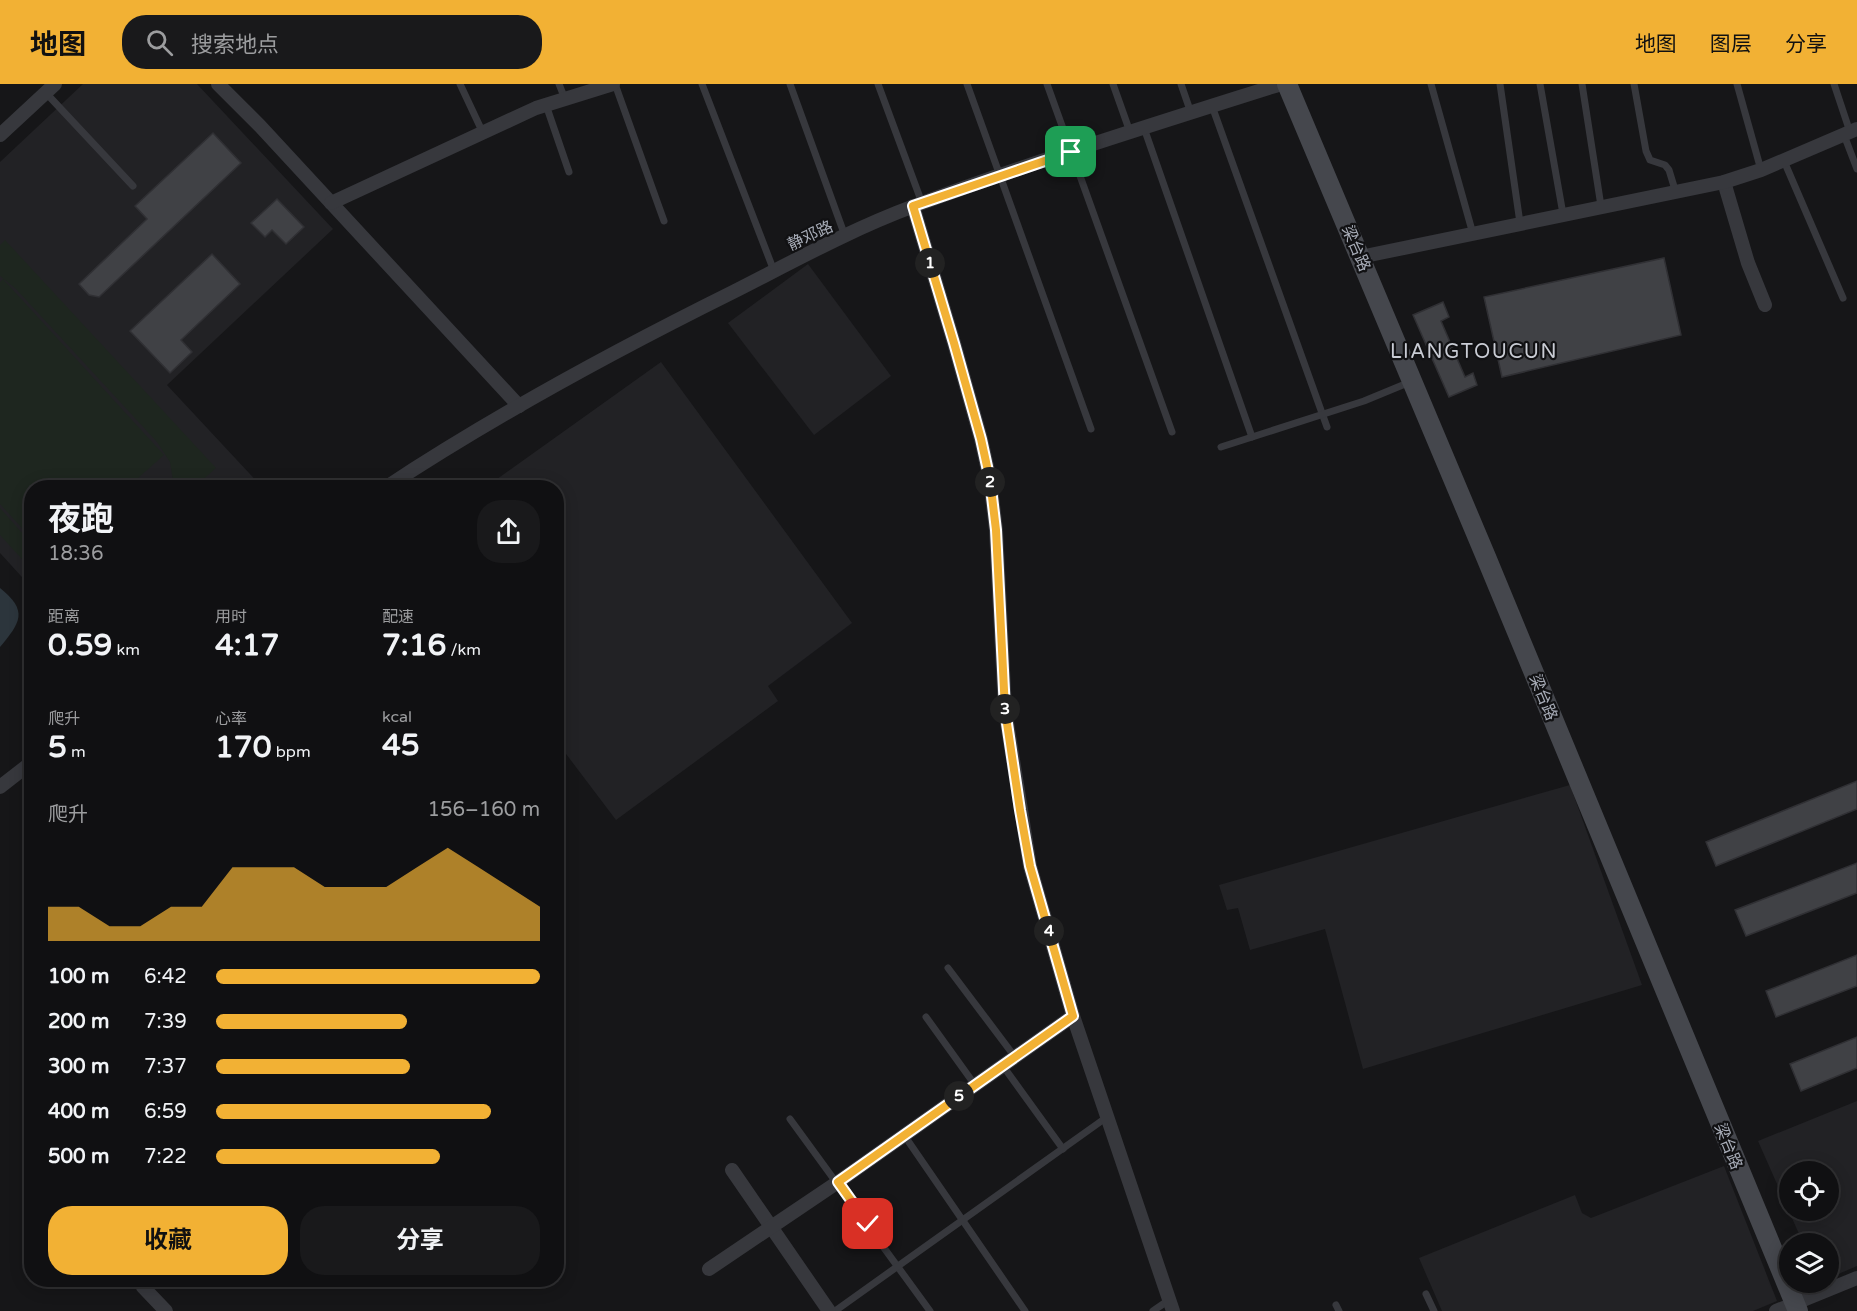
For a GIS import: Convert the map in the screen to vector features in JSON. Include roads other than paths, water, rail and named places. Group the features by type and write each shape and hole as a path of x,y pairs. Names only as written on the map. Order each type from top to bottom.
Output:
{"main road":[{"name":"梁台路","path":"1287,84 1365,255"},
{"name":"梁台路","path":"1296,84 1797,1303"},
{"name":"梁台路","path":"1416,379 1779,1237"}],"street":[{"path":"218,84 519,406"},
{"path":"331,203 546,105 614,84"},
{"name":"静邓路","path":"399,480 519,406 658,330 845,236 917,205 1000,176 1281,84"},
{"path":"0,135 50,88"},
{"path":"1365,255 1724,182 1761,170 1850,132"},
{"path":"1724,182 1749,263 1765,305"},
{"path":"917,205 981,439 990,480 996,530 1005,710 1030,866 1073,1016 1171,1305"},
{"path":"0,787 24,768"},
{"path":"709,1269 838,1182 1073,1016"},
{"path":"732,1170 829,1311"},
{"path":"1797,1303 1857,1278"},
{"path":"143,1287 166,1311"}],"lane":[{"path":"460,84 483,133"},
{"path":"558,84 565,99"},
{"path":"614,84 664,221"},
{"path":"702,84 774,271"},
{"path":"790,84 845,236"},
{"path":"878,84 917,205"},
{"path":"967,84 1091,429"},
{"path":"1047,84 1172,432"},
{"path":"1113,84 1137,130 1252,437"},
{"path":"1181,84 1191,113"},
{"path":"1431,84 1473,234"},
{"path":"1500,84 1520,223"},
{"path":"1540,84 1563,214"},
{"path":"1582,84 1601,206"},
{"path":"1634,84 1646,151 1650,160 1665,165 1669,170 1676,193"},
{"path":"1737,84 1761,170"},
{"path":"1834,84 1850,132 1857,169"},
{"path":"50,88 133,186"},
{"path":"546,105 570,172"},
{"path":"1212,106 1327,427"},
{"path":"1784,160 1843,298"},
{"path":"1221,447 1322,415 1416,379"},
{"path":"948,968 1015,1057"},
{"path":"926,1017 975,1085"},
{"path":"1003,1066 1063,1149"},
{"path":"836,1311 1107,1117"},
{"path":"790,1119 930,1311"},
{"path":"904,1135 1025,1311"},
{"path":"1426,1294 1434,1311"},
{"path":"1153,1311 1171,1305"}],"district":[{"name":"LIANGTOUCUN","path":"1474,351"}]}
